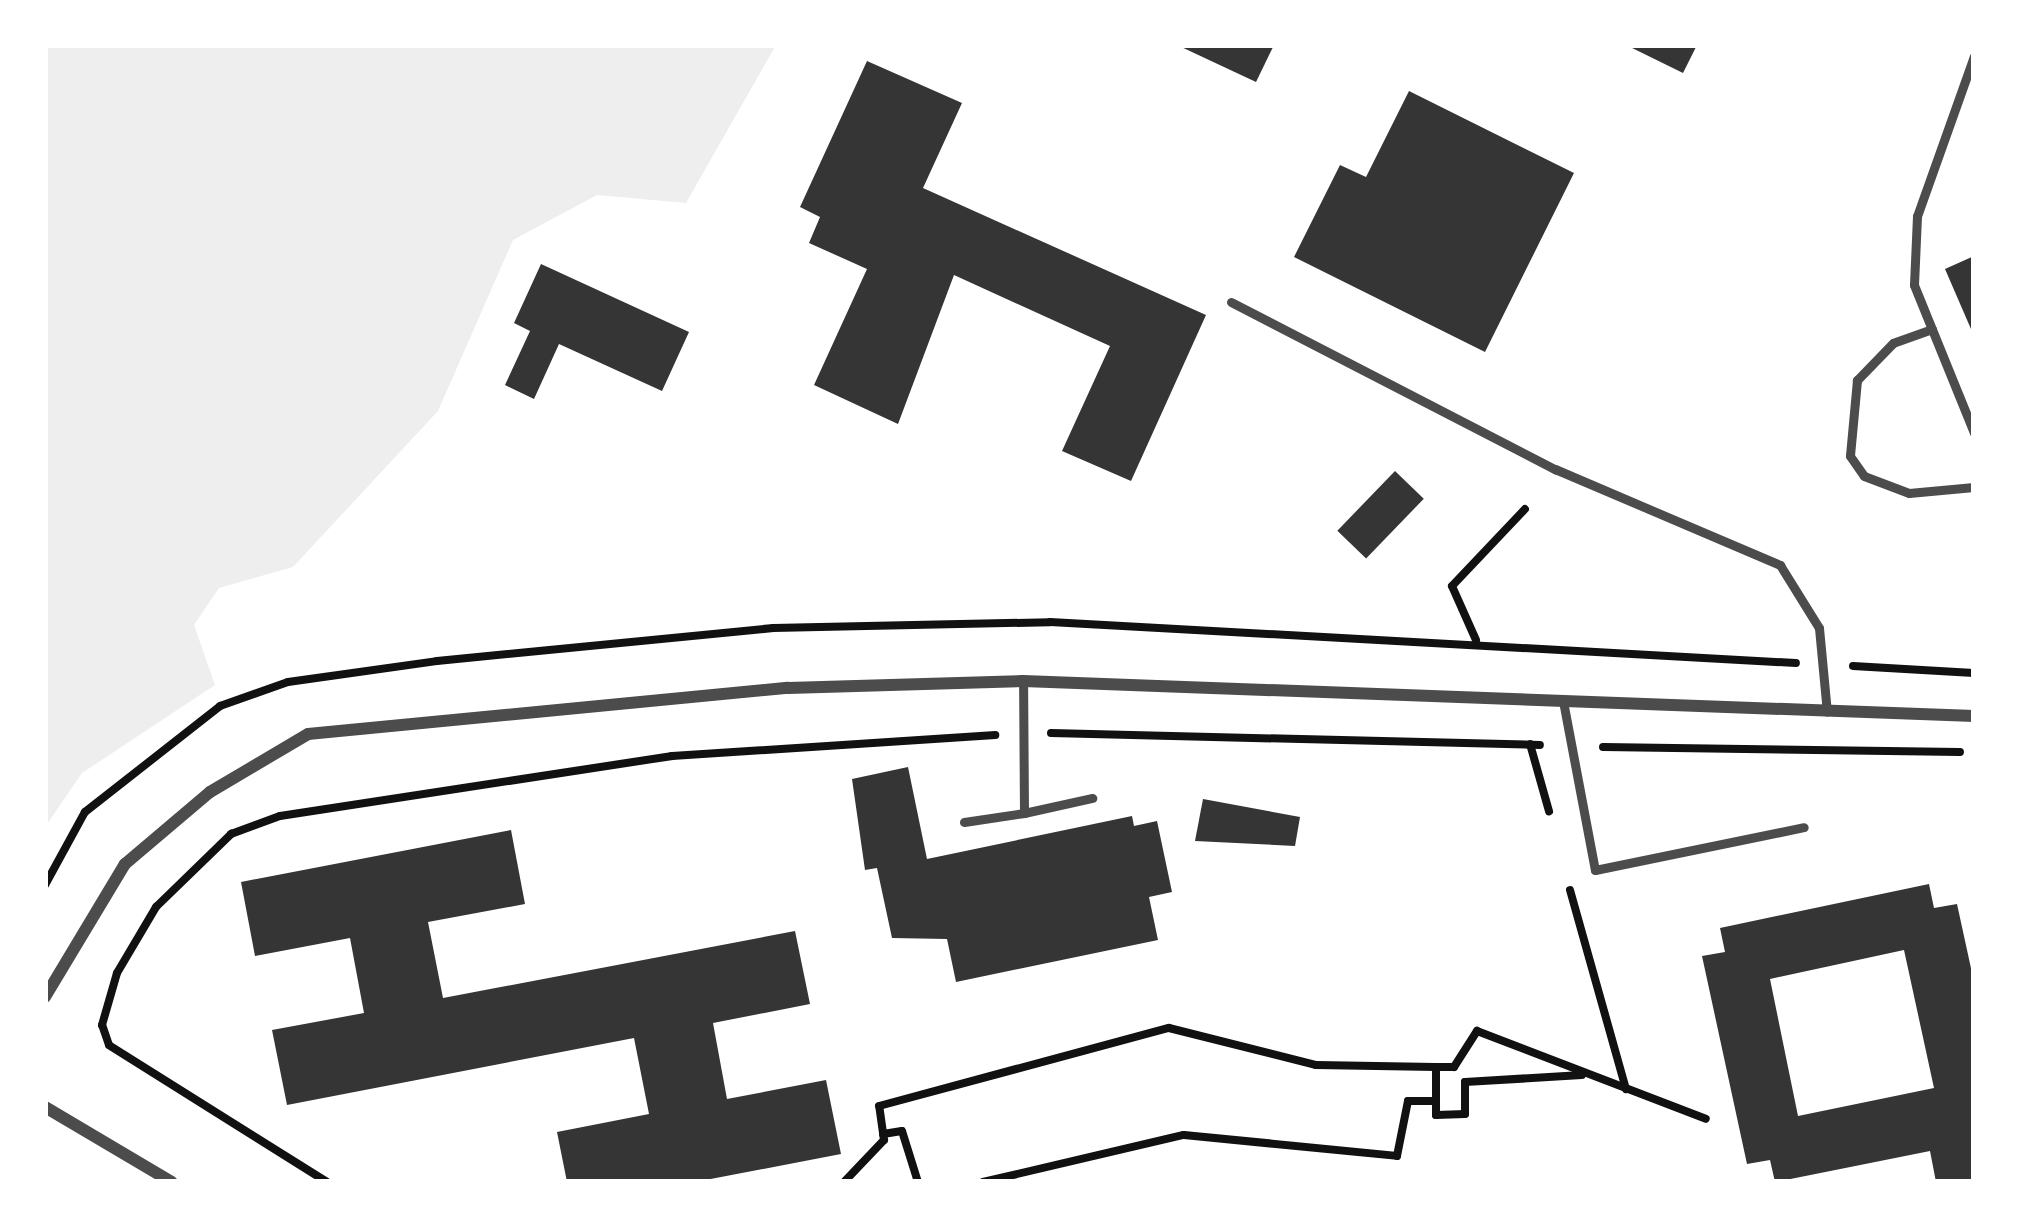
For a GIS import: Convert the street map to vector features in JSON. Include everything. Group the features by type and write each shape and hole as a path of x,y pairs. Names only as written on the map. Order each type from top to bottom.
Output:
{"street":[{"path":"45,997 125,865 210,792 308,734 788,688 1023,682 1974,716"},
{"path":"45,1107 172,1182"}],"lane":[{"path":"1974,56 1917,216 1914,285 1974,433"},
{"path":"1231,302 1555,470 1780,565 1819,628 1827,712"},
{"path":"1932,329 1893,344 1858,380 1850,456 1864,476 1909,493 1974,487"},
{"path":"1023,682 1024,813"},
{"path":"1563,701 1564,747 1594,870 1804,827"},
{"path":"964,822 1092,798"}],"path":[{"path":"1477,641 1452,586 1525,508"},
{"path":"327,1182 109,1045 102,1025 117,973 156,907 231,834 280,816 672,756 1023,738 1974,752"},
{"path":"1530,744 1556,836"},
{"path":"1568,882 1626,1089"},
{"path":"883,1134 879,1106 1169,1028 1316,1065 1436,1067 1454,1067 1477,1031 1706,1119"},
{"path":"1436,1067 1436,1115 1465,1114 1465,1082 1587,1075"},
{"path":"983,1182 1184,1135 1397,1156 1408,1101 1436,1101"},
{"path":"847,1181 883,1134 902,1131 918,1182"}],"shaded area":[{"path":"45,45 776,45 686,203 597,195 513,240 438,411 293,567 219,588 194,625 215,685 82,773 45,827"}],"building":[{"path":"1177,45 1274,45 1256,82"},
{"path":"1626,45 1697,45 1683,73"},
{"path":"867,61 962,103 923,188 1206,315 1131,481 1062,451 1110,346 954,275 898,424 814,385 867,269 809,243 820,217 800,207"},
{"path":"1409,91 1574,173 1485,352 1294,257 1340,165 1366,177"},
{"path":"1974,256 1974,336 1945,269"},
{"path":"541,264 689,332 662,391 559,344 534,399 505,385 530,331 514,323"},
{"path":"1395,471 1424,499 1366,558 1337,531"},
{"path":"908,767 927,859 1132,816 1134,826 1157,821 1172,892 1149,897 1158,940 956,982 947,939 892,938 877,868 865,870 852,779"},
{"path":"1203,799 1300,817 1295,846 1195,841"},
{"path":"511,830 525,904 428,922 443,998 795,931 810,1004 713,1023 727,1099 826,1080 841,1154 695,1182 567,1182 557,1132 649,1114 634,1038 287,1105 272,1030 364,1013 350,938 255,956 241,882"},
{"path":"1929,884 1934,908 1957,904 1974,982 1974,1182 1936,1182 1930,1151 1775,1182 1770,1160 1747,1164 1702,956 1725,952 1720,928","holes":["1904,950 1934,1088 1798,1116 1770,979"]}]}
